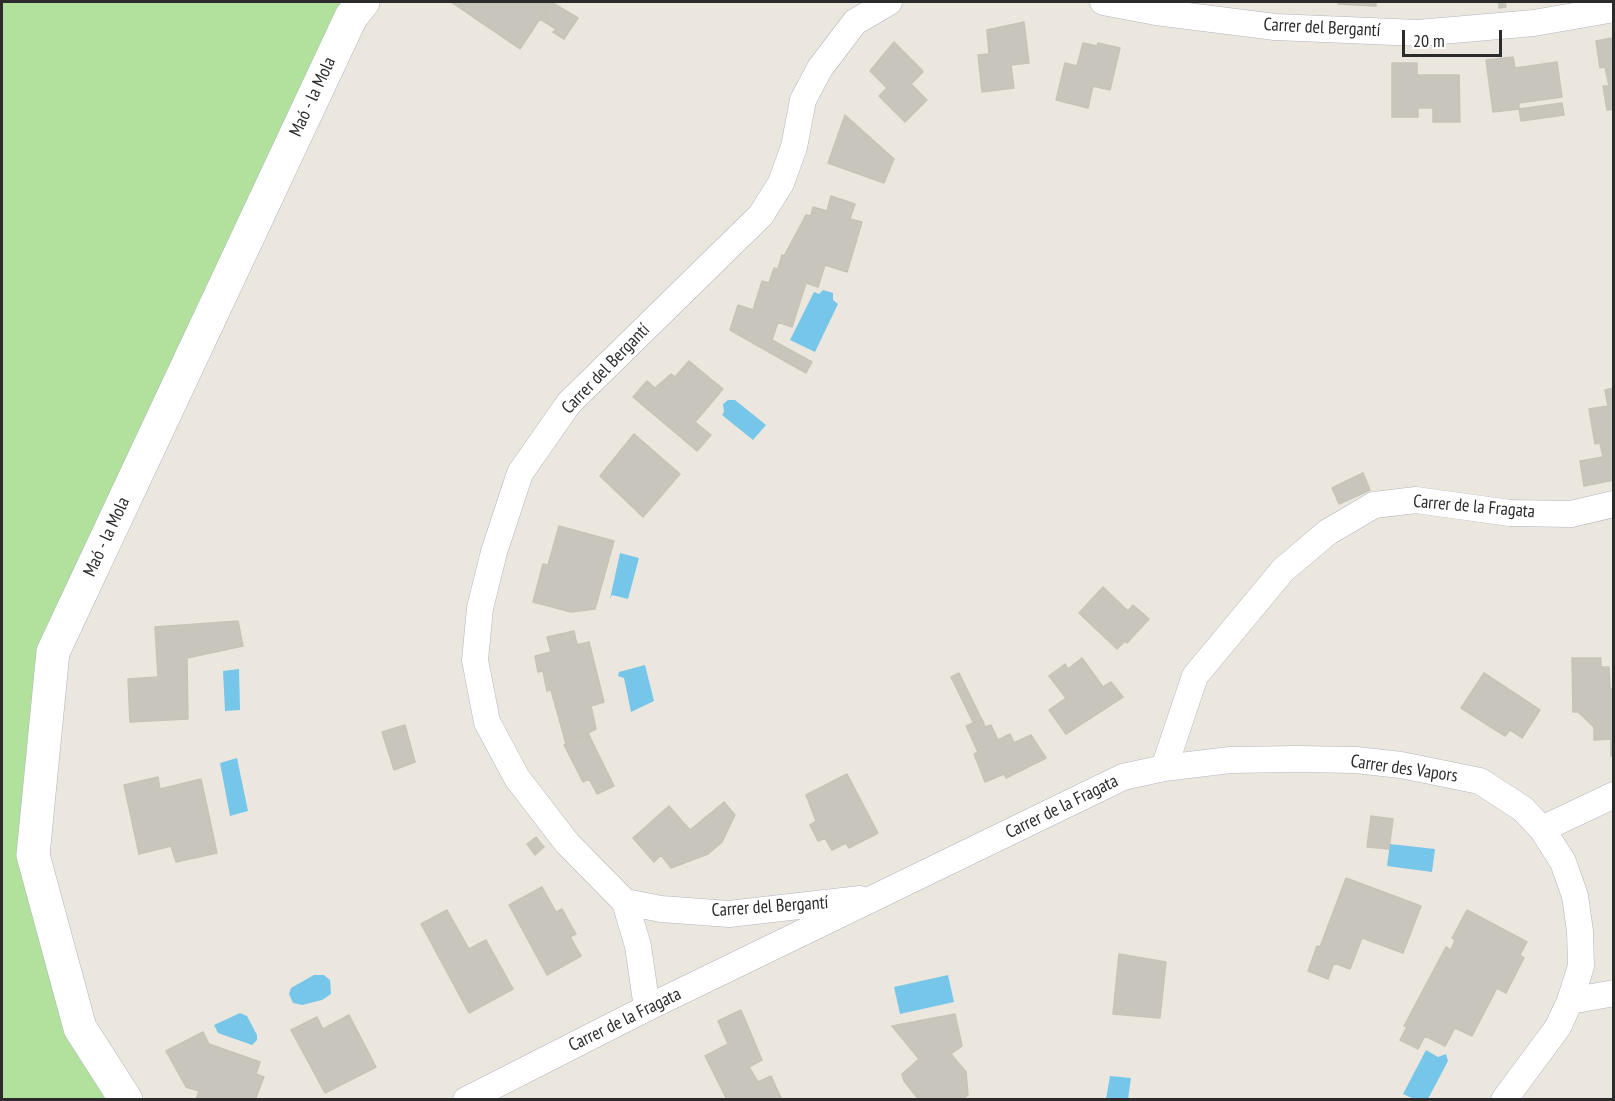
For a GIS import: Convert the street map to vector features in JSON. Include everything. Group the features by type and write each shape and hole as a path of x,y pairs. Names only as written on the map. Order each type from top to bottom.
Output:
{"street":[{"name":"Maó - la Mola","path":"126,1100 80,1029 33,855 53,652 351,17 363,2"},
{"name":"Carrer del Bergantí","path":"647,1008 638,946 625,902 560,834 517,778 487,722 475,660 480,608 494,552 520,473 569,403 761,215 781,183 794,147 802,100 820,68 855,22 889,2"},
{"name":"Carrer del Bergantí","path":"1103,2 1156,12 1275,27 1418,33 1534,23 1614,9"},
{"name":"Carrer de la Fragata","path":"466,1100 647,1008 880,897 1123,777 1164,768 1195,676 1282,570 1328,532 1374,505 1416,500 1510,513 1571,513 1614,504"},
{"name":"Carrer des Vapors","path":"1164,768 1230,760 1356,760 1431,770 1480,782 1523,809 1542,829 1563,862 1575,896 1580,932 1581,966 1570,1001 1547,1045 1504,1100"},
{"path":"1542,829 1614,795"},
{"name":"Carrer del Bergantí","path":"625,902 661,909 729,914 880,897"},
{"path":"1570,1001 1614,993"}],"green space":[{"path":"2,2 363,2 53,653 33,855 80,1028 126,1099 2,1100"}],"water":[{"path":"823,290 833,293 833,300 838,304 815,352 790,340 814,292 819,294"},
{"path":"728,400 735,400 766,425 753,440 722,415 723,404"},
{"path":"620,553 639,558 628,599 612,595 610,599"},
{"path":"645,665 654,701 631,712 624,678 618,676 619,672"},
{"path":"239,669 240,710 225,711 223,671"},
{"path":"237,758 248,811 230,816 220,763"},
{"path":"1390,844 1435,849 1432,872 1387,866"},
{"path":"314,975 324,975 330,980 331,994 322,1000 302,1005 293,1003 289,994 291,988"},
{"path":"948,975 954,1002 900,1014 894,987"},
{"path":"240,1013 247,1016 257,1035 257,1040 252,1045 218,1033 214,1025"},
{"path":"1426,1050 1438,1057 1446,1054 1448,1061 1428,1099 1414,1099 1403,1094"},
{"path":"1110,1076 1131,1078 1128,1099 1106,1099"}],"building":[{"path":"451,2 551,2 520,49"},
{"path":"551,2 578,18 564,39 553,32 556,29 540,19"},
{"path":"1338,2 1356,2 1355,5 1338,4"},
{"path":"1356,2 1376,2 1376,6 1355,5"},
{"path":"1499,2 1505,2 1506,7 1499,8"},
{"path":"1024,22 1029,63 1011,65 1014,88 982,92 978,55 989,54 987,30"},
{"path":"1612,38 1614,109 1607,110 1603,86 1609,86 1605,67 1600,68 1596,41"},
{"path":"894,42 923,72 911,84 927,100 905,122 879,96 887,88 870,71"},
{"path":"1083,43 1097,46 1098,43 1120,48 1110,90 1093,86 1088,108 1056,100 1065,63 1077,66"},
{"path":"1513,57 1515,68 1557,62 1562,97 1519,103 1519,109 1493,112 1486,60"},
{"path":"1392,63 1417,63 1417,75 1459,75 1460,122 1433,122 1433,108 1418,108 1418,117 1392,117"},
{"path":"1562,103 1564,115 1521,121 1519,109"},
{"path":"845,115 894,159 884,183 828,163"},
{"path":"831,196 855,204 850,219 862,222 847,272 825,265 818,287 806,283 792,327 778,322 772,340 812,362 806,373 730,330 738,305 753,310 762,281 769,283 774,268 778,269 782,255 784,256 806,215 811,216 813,207 827,211"},
{"path":"689,361 723,389 695,422 711,435 697,451 633,397 647,381 655,388 671,374 675,377"},
{"path":"1614,388 1614,480 1584,486 1580,461 1603,457 1600,443 1595,444 1589,409 1608,406 1605,390"},
{"path":"634,434 680,474 643,517 600,476"},
{"path":"1363,473 1370,490 1339,504 1332,488"},
{"path":"559,526 614,541 595,609 571,612 533,602 543,564 548,565"},
{"path":"1103,587 1128,611 1133,605 1149,619 1127,643 1125,641 1117,649 1079,613"},
{"path":"238,621 243,646 187,658 188,719 130,722 128,679 158,677 155,627"},
{"path":"574,631 577,645 589,642 604,702 591,706 596,729 566,744 551,690 547,691 543,671 538,672 535,656 551,652 547,637"},
{"path":"1082,658 1103,687 1111,682 1123,697 1066,734 1049,710 1066,698 1049,676 1065,664 1068,669"},
{"path":"1572,658 1601,658 1601,667 1609,667 1610,689 1614,689 1614,756 1611,756 1611,739 1594,740 1594,727 1578,712 1573,712"},
{"path":"959,673 981,718 973,722 951,677"},
{"path":"1484,673 1540,710 1522,738 1510,730 1505,736 1461,708"},
{"path":"982,719 985,727 991,725 998,740 1010,734 1014,743 1031,735 1046,758 1006,778 1004,774 985,782 974,754 978,752 966,726"},
{"path":"405,725 415,762 394,770 382,732"},
{"path":"588,733 614,786 597,794 589,779 583,782 564,745"},
{"path":"847,774 878,833 849,848 846,843 832,850 825,838 818,841 810,825 816,821 806,795"},
{"path":"158,777 160,789 201,779 217,853 176,862 171,846 139,854 124,785"},
{"path":"724,802 735,815 722,842 708,854 671,868 661,855 654,862 633,838 669,806 690,830"},
{"path":"1371,816 1393,819 1389,849 1367,847"},
{"path":"536,837 544,847 535,855 527,844"},
{"path":"1346,878 1421,906 1403,953 1362,938 1350,969 1334,963 1328,979 1308,971 1317,946 1320,947"},
{"path":"542,887 556,912 562,909 576,934 570,937 581,956 547,975 509,905"},
{"path":"447,910 469,949 486,940 513,989 469,1013 421,924"},
{"path":"1467,910 1527,942 1520,955 1524,958 1506,993 1497,988 1472,1036 1455,1028 1445,1046 1425,1036 1418,1049 1400,1040 1407,1027 1404,1026 1446,947 1451,950 1455,940 1452,938"},
{"path":"1119,954 1166,962 1160,1018 1113,1014"},
{"path":"741,1010 762,1060 749,1067 758,1082 771,1076 782,1100 727,1100 705,1056 728,1044 718,1021"},
{"path":"955,1014 962,1046 951,1054 966,1072 968,1095 962,1100 919,1100 904,1081 902,1074 919,1059 892,1026"},
{"path":"349,1015 376,1067 325,1093 291,1030 317,1017 323,1029"},
{"path":"203,1032 209,1044 260,1062 256,1074 264,1077 255,1100 196,1100 199,1091 186,1087 166,1051"}]}
